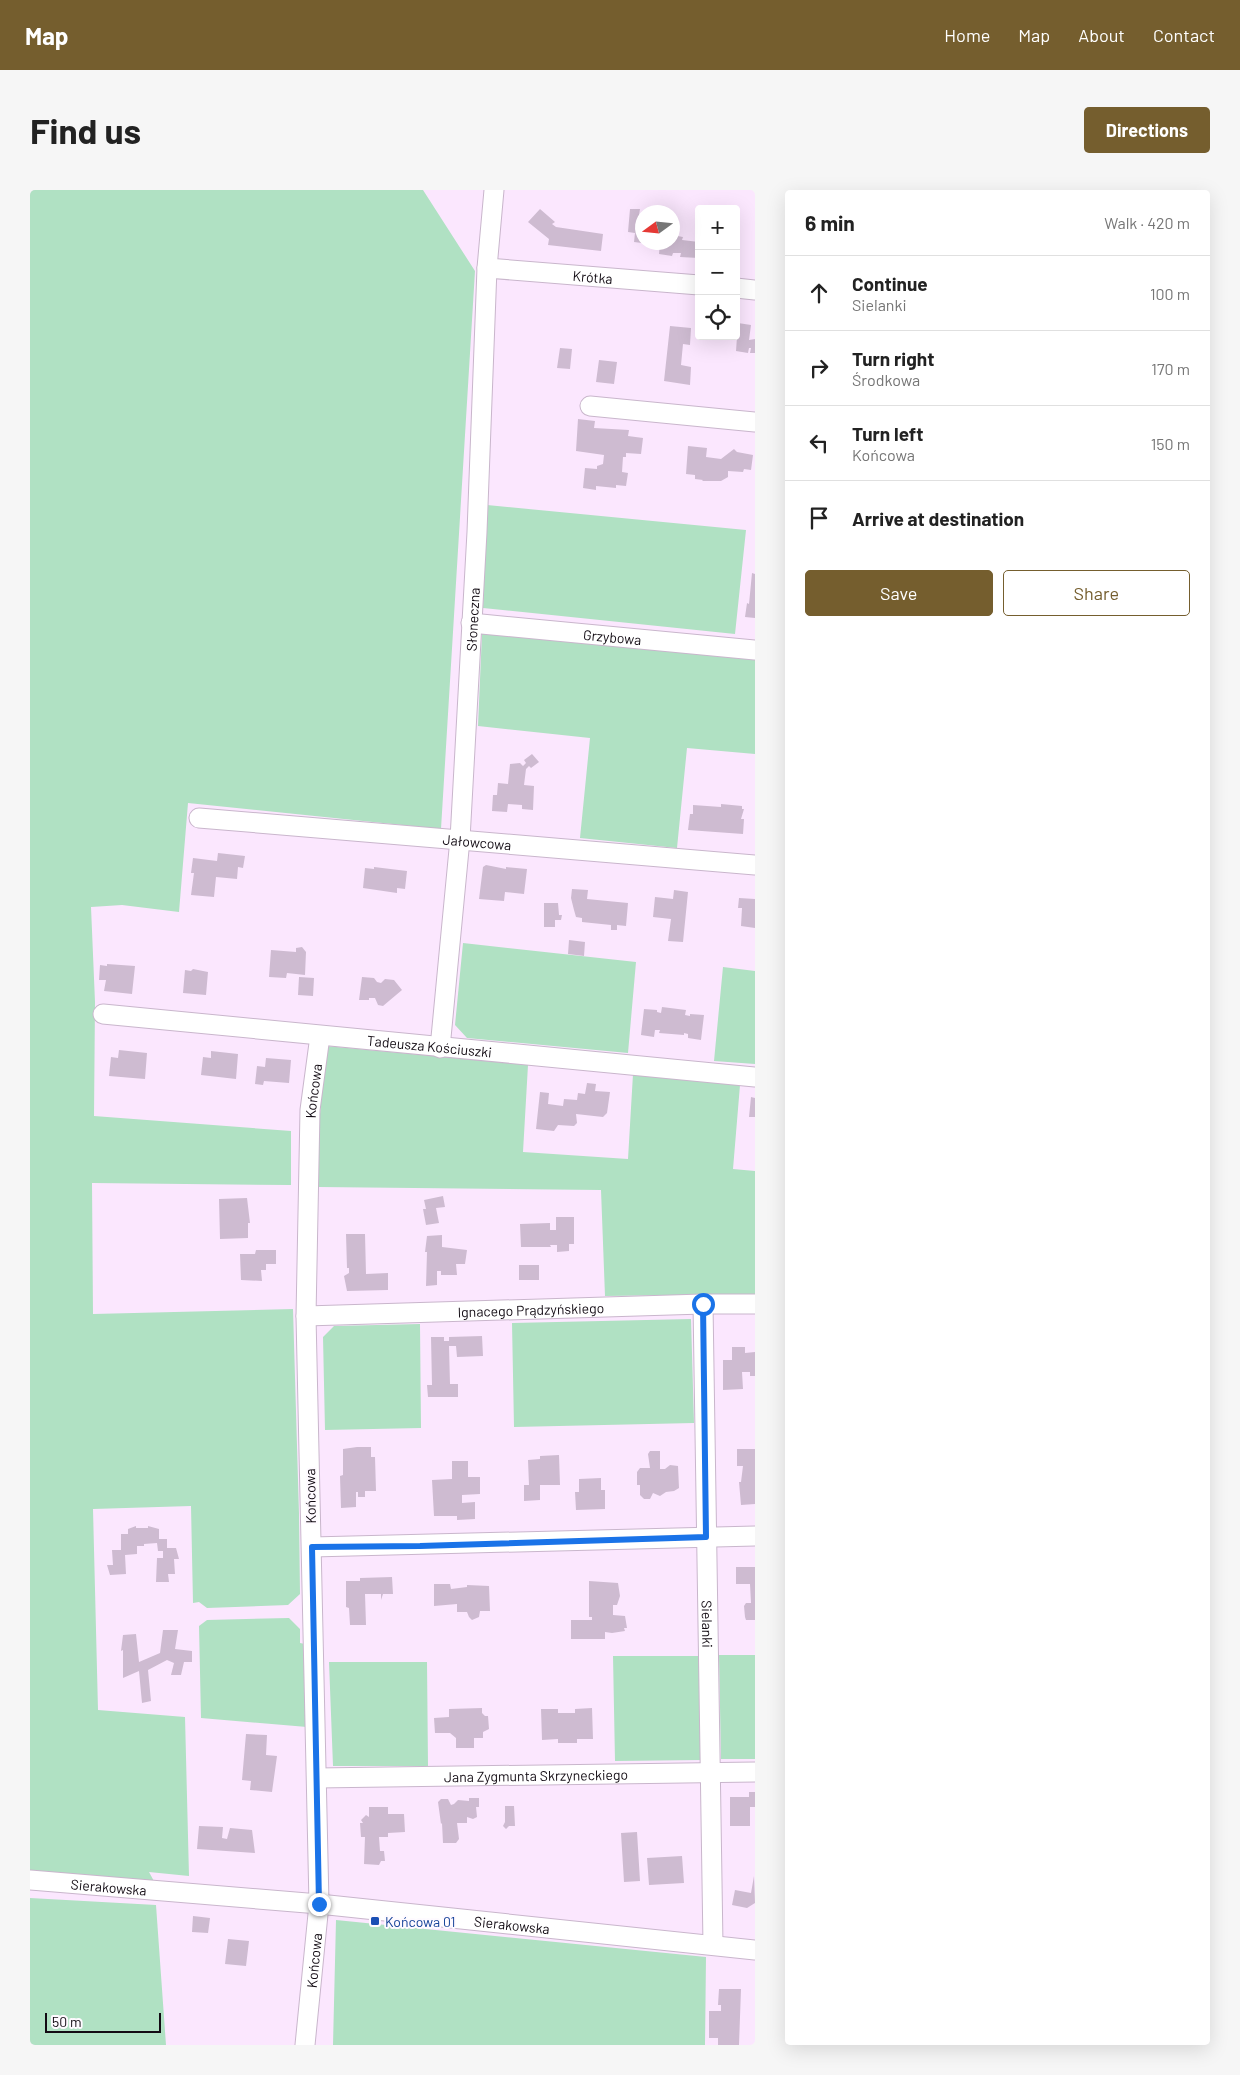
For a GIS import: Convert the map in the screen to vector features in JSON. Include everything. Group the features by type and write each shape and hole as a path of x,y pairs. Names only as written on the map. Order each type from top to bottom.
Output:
{"street":[{"name":"Słoneczna","path":"440,1048 460,839 487,268 494,190"},
{"name":"Krótka","path":"487,268 695,285"},
{"path":"740,288 755,290"},
{"path":"590,406 755,422"},
{"name":"Grzybowa","path":"471,623 755,650"},
{"name":"Jałowcowa","path":"199,818 755,865"},
{"name":"Tadeusza Kościuszki","path":"103,1014 755,1077"},
{"name":"Końcowa","path":"305,2045 319,1904 306,1316 310,1110 320,1036"},
{"name":"Sielanki","path":"703,1304 713,1945"},
{"name":"Ignacego Prądzyńskiego","path":"306,1316 755,1304"},
{"path":"312,1547 420,1546 755,1536"},
{"name":"Jana Zygmunta Skrzyneckiego","path":"317,1778 755,1772"},
{"name":"Sierakowska","path":"30,1880 319,1904 755,1950"}],"green space":[{"path":"30,190 423,190 475,271 441,829 188,803 179,912 122,905 91,907 95,1002 94,1116 291,1131 291,1185 92,1183 93,1314 293,1309 300,1594 288,1605 207,1608 199,1602 193,1603 191,1506 93,1509 98,1710 185,1717 189,1876 149,1872 155,1883 30,1870"},
{"path":"487,505 746,530 735,634 483,608"},
{"path":"482,633 755,660 755,754 687,748 677,848 580,838 590,738 478,726"},
{"path":"463,943 636,962 628,1053 467,1038 455,1025"},
{"path":"723,967 755,971 755,1064 714,1061"},
{"path":"326,1046 528,1065 523,1152 628,1159 633,1074 740,1085 733,1169 755,1171 755,1294 605,1296 601,1190 319,1187 318,1137"},
{"path":"691,1319 694,1423 514,1427 512,1323"},
{"path":"420,1324 421,1428 325,1430 323,1337 334,1326"},
{"path":"289,1618 300,1629 300,1643 305,1644 307,1727 201,1718 199,1626 207,1620"},
{"path":"719,1655 755,1655 755,1759 721,1759"},
{"path":"613,1656 699,1656 702,1760 615,1761"},
{"path":"329,1662 427,1662 428,1766 333,1766"},
{"path":"30,1898 156,1905 166,2045 30,2045"},
{"path":"336,1920 706,1957 705,2045 333,2045"}],"building":[{"path":"540,209 555,222 552,224 556,227 603,234 601,251 548,245 549,239 528,222"},
{"path":"630,209 635,209 635,233 628,232"},
{"path":"680,236 683,237 682,240 695,242 695,258 680,257 681,253 673,253 672,256 659,254 659,250 680,250"},
{"path":"740,323 751,325 749,340 755,339 755,353 750,353 751,348 749,348 748,353 736,351 737,340 740,340"},
{"path":"670,326 691,328 690,345 683,344 681,365 691,367 690,385 664,381"},
{"path":"560,348 572,349 570,369 557,368"},
{"path":"599,360 617,362 614,384 596,382"},
{"path":"578,419 595,421 594,428 629,430 628,436 643,438 641,454 626,453 626,457 623,457 622,472 628,473 626,486 616,485 616,488 596,486 596,490 583,488 585,468 597,469 597,466 603,464 604,455 576,451"},
{"path":"688,446 707,448 706,457 721,459 734,449 737,452 753,455 751,470 744,469 743,472 728,471 728,477 721,481 695,479 695,475 686,474"},
{"path":"752,573 755,574 755,618 745,617 747,603 749,604"},
{"path":"532,754 539,762 526,769 524,785 534,786 533,810 522,809 522,805 508,804 507,812 492,811 493,795 497,795 498,783 508,784 510,764 520,763 523,766 526,763 524,760"},
{"path":"721,804 742,806 742,809 744,809 741,819 744,819 743,834 688,830 690,814 693,814 693,805 721,807"},
{"path":"218,853 245,856 243,868 238,867 237,879 216,877 214,897 191,895 194,873 191,873 193,858 217,861"},
{"path":"486,865 506,869 506,867 527,869 524,894 505,892 504,901 479,899 483,867"},
{"path":"374,867 407,871 405,889 397,888 397,893 363,888 365,868 374,869"},
{"path":"572,889 588,890 587,899 628,903 626,926 617,925 617,930 611,930 611,925 582,922 582,918 576,917 571,898"},
{"path":"674,890 688,892 683,942 668,941 671,919 653,917 655,897 673,899"},
{"path":"739,898 755,899 755,928 741,926 742,908 738,908"},
{"path":"544,903 558,903 559,915 562,915 561,920 555,920 555,927 544,927"},
{"path":"569,940 585,942 584,956 568,954"},
{"path":"302,947 306,952 305,975 287,973 286,978 269,977 271,950 296,952 296,948"},
{"path":"107,964 135,966 132,994 104,991 106,980 99,980 100,965 107,966"},
{"path":"193,969 208,972 206,995 183,993 185,970 191,971"},
{"path":"299,977 314,978 313,996 298,995"},
{"path":"362,977 374,978 377,982 381,983 385,979 394,980 402,990 383,1006 378,1005 375,998 359,1000"},
{"path":"662,1007 686,1010 685,1015 690,1016 690,1014 704,1015 701,1040 688,1038 688,1034 684,1033 684,1035 659,1033 660,1030 655,1030 654,1037 641,1035 644,1009 657,1010 657,1012 661,1013"},
{"path":"119,1050 147,1053 145,1079 109,1076 111,1057 118,1058"},
{"path":"211,1051 238,1054 236,1079 201,1075 203,1057 211,1058"},
{"path":"266,1058 291,1060 289,1083 264,1081 263,1085 255,1084 257,1066 265,1067"},
{"path":"587,1083 596,1084 595,1091 610,1092 607,1113 603,1117 576,1114 577,1123 574,1126 558,1125 554,1131 536,1129 540,1092 549,1093 548,1104 563,1106 564,1099 577,1100 578,1093 585,1094"},
{"path":"751,1097 755,1098 755,1117 749,1117"},
{"path":"443,1196 445,1207 436,1208 439,1223 426,1225 423,1209 426,1209 424,1200"},
{"path":"247,1198 250,1223 248,1223 248,1238 220,1239 219,1199"},
{"path":"556,1217 574,1217 574,1244 569,1244 569,1251 557,1252 557,1245 550,1245 551,1247 521,1247 520,1224 550,1223 550,1230 556,1230"},
{"path":"346,1234 365,1234 366,1274 388,1273 388,1290 347,1291 344,1276 349,1273 349,1268 347,1268"},
{"path":"442,1235 442,1247 467,1250 465,1264 456,1264 457,1275 441,1275 441,1271 437,1271 437,1285 426,1286 427,1252 425,1252 427,1236"},
{"path":"256,1250 276,1250 276,1264 266,1264 266,1270 261,1270 262,1281 241,1280 240,1254 255,1254"},
{"path":"519,1265 539,1265 539,1280 519,1280"},
{"path":"482,1336 483,1356 457,1357 456,1346 449,1346 450,1384 458,1384 458,1397 428,1397 427,1385 432,1385 431,1337 444,1337 444,1341 449,1341 449,1337"},
{"path":"732,1347 745,1347 745,1353 755,1352 755,1376 750,1376 750,1372 742,1372 743,1389 723,1390 723,1360 732,1360"},
{"path":"371,1447 371,1457 375,1457 376,1491 365,1491 365,1497 358,1497 358,1492 356,1492 356,1507 341,1508 340,1476 343,1475 343,1449"},
{"path":"737,1449 755,1449 755,1504 741,1505 739,1482 741,1482 743,1466 737,1466"},
{"path":"650,1451 660,1451 660,1469 665,1469 670,1465 678,1466 679,1488 660,1496 653,1493 650,1499 644,1499 640,1495 640,1485 637,1485 637,1472 640,1468 650,1468 648,1454"},
{"path":"559,1455 560,1485 540,1485 540,1500 524,1501 524,1485 529,1485 528,1460 540,1459 540,1456"},
{"path":"452,1461 468,1461 468,1477 480,1477 480,1494 462,1495 462,1503 475,1502 475,1519 457,1520 457,1516 434,1516 432,1480 452,1479"},
{"path":"601,1478 601,1490 605,1490 605,1509 576,1510 575,1492 579,1492 579,1479"},
{"path":"136,1526 136,1528 148,1528 148,1526 159,1529 159,1539 167,1539 167,1548 176,1548 179,1559 174,1559 175,1574 168,1574 169,1582 156,1582 157,1558 163,1558 163,1551 158,1551 157,1543 137,1546 137,1554 125,1555 126,1574 110,1575 107,1565 113,1565 112,1550 121,1550 121,1534 128,1534 128,1529"},
{"path":"736,1567 755,1567 755,1620 746,1620 744,1606 746,1603 751,1603 750,1584 736,1584"},
{"path":"392,1577 393,1594 383,1594 381,1600 381,1594 365,1594 366,1625 350,1625 349,1608 346,1607 346,1581 360,1581 360,1578"},
{"path":"589,1581 618,1583 620,1596 617,1605 613,1605 613,1615 625,1616 627,1628 624,1628 625,1631 605,1632 605,1639 571,1639 571,1620 592,1620 592,1617 589,1617"},
{"path":"434,1584 450,1584 451,1589 467,1587 467,1585 489,1586 490,1611 480,1611 479,1617 472,1620 467,1612 457,1612 457,1604 434,1606"},
{"path":"163,1630 178,1630 175,1649 192,1651 192,1662 184,1662 181,1675 171,1675 174,1663 167,1660 148,1670 151,1701 142,1703 139,1671 123,1678 123,1650 121,1651 123,1635 136,1634 139,1662 160,1653"},
{"path":"482,1708 482,1713 488,1716 489,1729 483,1732 483,1738 474,1738 474,1748 456,1748 456,1738 450,1733 435,1733 434,1718 449,1717 449,1709"},
{"path":"592,1708 593,1739 577,1739 577,1743 558,1743 558,1739 542,1740 541,1709 558,1709 558,1713 575,1713 575,1709"},
{"path":"246,1734 267,1735 266,1755 277,1756 272,1792 250,1790 251,1781 242,1780"},
{"path":"749,1792 755,1792 755,1807 750,1807 750,1826 730,1826 730,1797 749,1797"},
{"path":"469,1798 479,1798 479,1807 476,1807 477,1817 473,1819 467,1817 467,1823 457,1823 459,1839 456,1843 443,1843 438,1802 441,1799 448,1799 451,1805 458,1800 469,1801"},
{"path":"505,1806 514,1806 515,1826 509,1826 506,1829 503,1826 505,1822"},
{"path":"369,1807 388,1807 388,1814 404,1814 405,1832 388,1833 388,1837 379,1837 380,1851 384,1851 385,1861 381,1861 379,1865 364,1864 365,1837 361,1837 360,1823 363,1823 361,1820 366,1815 369,1817"},
{"path":"199,1826 223,1827 222,1838 227,1839 230,1828 252,1830 255,1853 197,1849"},
{"path":"637,1832 640,1881 624,1882 621,1833"},
{"path":"682,1856 684,1883 649,1885 647,1858"},
{"path":"754,1876 755,1903 747,1908 732,1905 735,1890 751,1893"},
{"path":"193,1916 210,1918 208,1933 192,1932"},
{"path":"228,1939 249,1941 246,1966 225,1964"},
{"path":"719,1989 741,1989 739,2045 718,2045 718,2038 709,2038 709,2011 721,2011 721,2005 718,2005"}],"place":[{"name":"Końcowa 01","path":"375,1921"}],"route":[{"path":"319,1904 312,1547 420,1546 706,1537 703,1304"}]}
